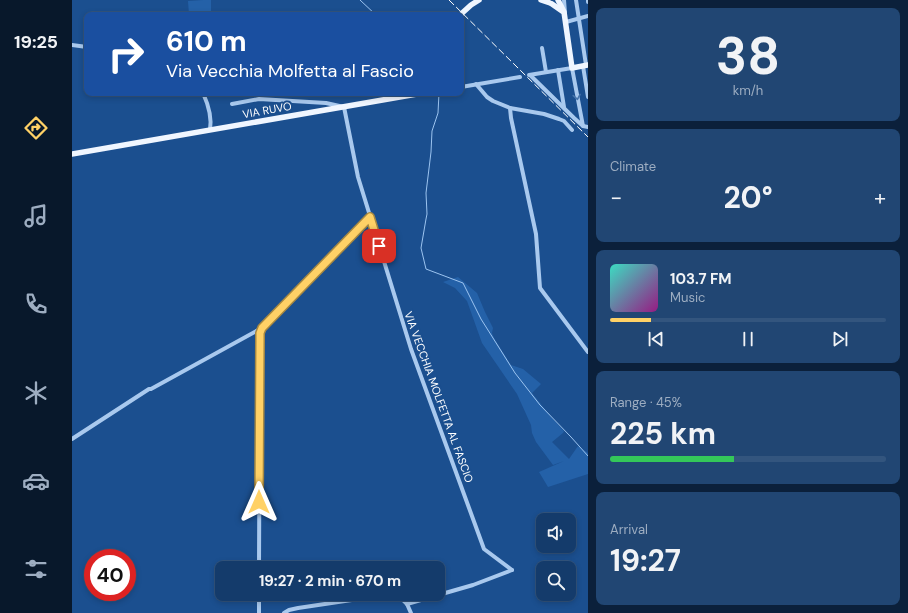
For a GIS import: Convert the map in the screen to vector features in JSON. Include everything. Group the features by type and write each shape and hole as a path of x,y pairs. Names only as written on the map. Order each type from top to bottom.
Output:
{"main road":[{"path":"463,12 479,0"},
{"path":"541,0 553,1 565,17 572,68 585,65"},
{"name":"VIA RUVO","path":"72,154 401,96"}],"street":[{"path":"564,0 566,10 565,17 579,19 588,16"},
{"path":"576,0 588,97"},
{"path":"72,44 84,46"},
{"path":"542,48 546,72"},
{"path":"583,126 572,68 530,75 574,118 583,126 588,127"},
{"path":"558,70 564,108"},
{"path":"464,86 520,77"},
{"path":"476,84 487,97 493,101 510,108 559,118 572,130"},
{"path":"204,96 207,102 211,125 210,130"},
{"path":"232,104 259,99 326,103 344,107"},
{"name":"VIA VECCHIA MOLFETTA AL FASCIO","path":"344,107 354,162 411,349 484,549 512,570 473,585 407,604"},
{"path":"510,108 536,234 540,288 588,352"},
{"path":"72,439 149,389 152,389 262,328 370,217"},
{"path":"259,561 260,333 262,328"},
{"path":"259,601 259,613"},
{"path":"284,613 298,608 346,601"},
{"path":"404,601 411,613"}],"shaded area":[{"path":"211,0 211,12 189,12 188,1"},
{"path":"458,277 477,293 493,328 492,333 494,338 511,365 523,369 541,384 532,393 564,431 552,442 569,459 578,446 588,453 588,474 548,487 539,472 564,461 553,465 536,442 532,433 531,425 517,394 482,343 467,301 455,288 443,282"}],"waterway":[{"path":"360,0 373,12"},
{"path":"439,96 438,113 432,131 426,193 427,214 421,248 426,269 463,283 481,319 515,373 540,405 588,456"}],"railway":[{"path":"449,0 461,12"},
{"path":"464,15 588,137"}],"route":[{"path":"259,502 260,333 262,328 370,217 379,246"}]}
